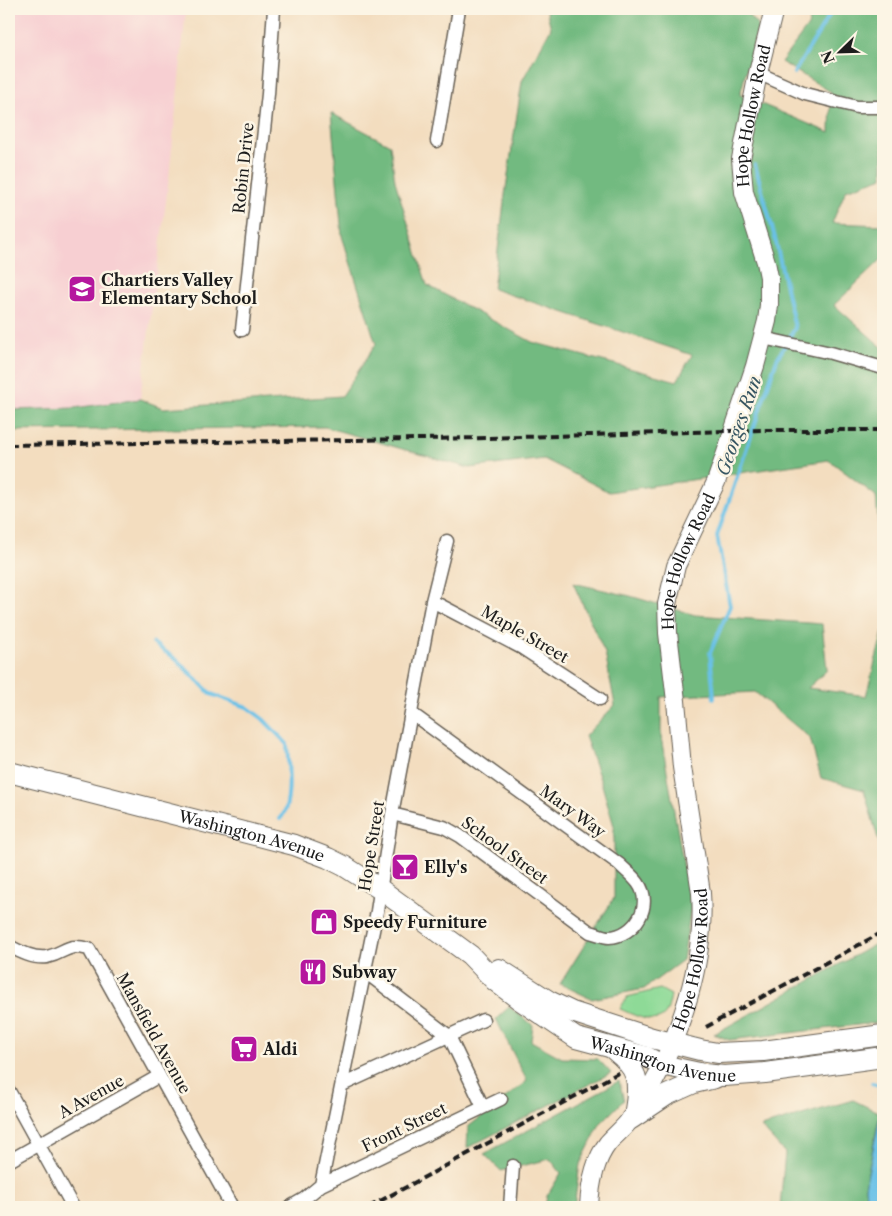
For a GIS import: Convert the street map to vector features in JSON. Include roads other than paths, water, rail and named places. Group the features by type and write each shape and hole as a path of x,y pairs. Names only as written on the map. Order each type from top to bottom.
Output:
{"main road":[{"name":"Hope Hollow Road","path":"589,1207 594,1171 601,1155 607,1144 633,1115 645,1097 672,1043 695,972 700,942 702,912 699,875 682,766 668,633 667,604 676,566 716,482 769,340 769,278 766,262 744,192 741,170 742,148 774,9"},
{"name":"Washington Avenue","path":"9,772 294,845 328,858 380,889 470,955 494,980 576,1038 647,1057 662,1064 695,1072 724,1076 765,1074 883,1057"},
{"name":"Washington Avenue","path":"470,955 502,970 549,1001 572,1012 618,1028 700,1050 718,1053 737,1053 842,1042 883,1035"},
{"path":"610,1047 627,1060 636,1072 638,1085 633,1115"},
{"path":"633,1115 694,1083 724,1076"}],"street":[{"name":"Robin Drive","path":"242,330 268,94 274,9"},
{"path":"437,141 459,9"},
{"path":"758,73 805,94 857,107 883,107"},
{"path":"769,340 831,353 883,368"},
{"name":"Hope Street","path":"321,1185 377,911 392,814 432,600 447,541"},
{"name":"Maple Street","path":"432,600 522,648 600,699"},
{"name":"Mary Way","path":"411,713 619,864 639,884 644,898 643,913 635,924 623,933 609,937 590,932"},
{"name":"School Street","path":"392,814 444,827 460,836 590,932"},
{"name":"Mansfield Avenue","path":"9,946 27,955 46,957 75,946 89,949 232,1207"},
{"path":"364,971 449,1036 483,1107"},
{"path":"342,1085 483,1020"},
{"name":"A Avenue","path":"9,1161 159,1076"},
{"path":"9,1091 73,1207"},
{"name":"Front Street","path":"321,1185 501,1099"},
{"path":"510,1207 513,1166"},
{"path":"290,1207 304,1199 321,1185"}],"water":[{"path":"883,1102 883,1207 867,1207 865,1187"}],"waterway":[{"name":"Georges Run","path":"794,73 833,9"},
{"name":"Georges Run","path":"714,698 710,653 730,606 717,536 777,359 795,328 775,238 755,165"},
{"path":"153,643 177,660 211,694 247,707 263,719 287,744 288,794 287,804 280,819"},
{"path":"872,1083 883,1086"}],"railway":[{"path":"9,445 486,438 761,430 883,430"},
{"path":"706,1027 883,932"},
{"path":"369,1207 620,1072"}],"place":[{"name":"Chartiers Valley Elementary School","path":"82,289"},
{"name":"Elly's","path":"405,867"},
{"name":"Speedy Furniture","path":"324,922"},
{"name":"Subway","path":"313,972"},
{"name":"Aldi","path":"244,1049"}]}
